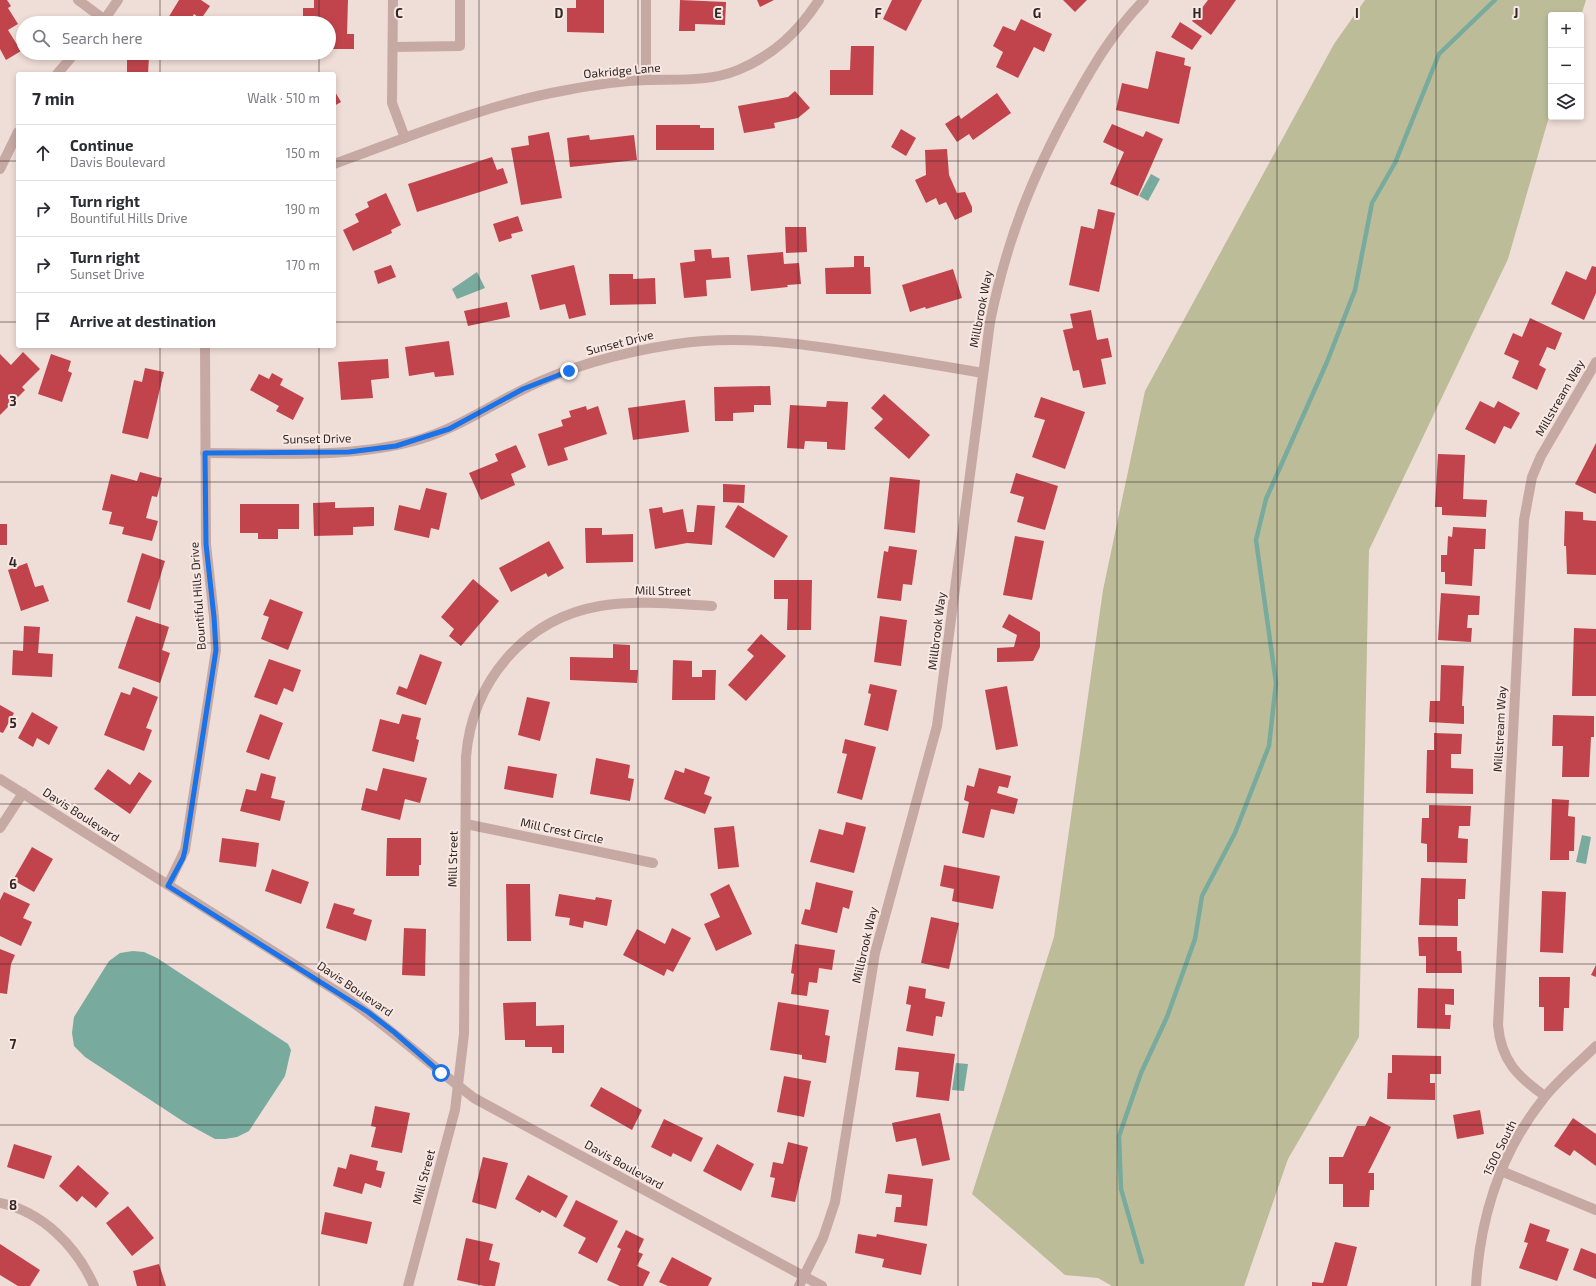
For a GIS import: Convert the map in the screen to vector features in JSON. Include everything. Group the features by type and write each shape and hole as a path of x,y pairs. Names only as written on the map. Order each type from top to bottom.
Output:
{"street":[{"path":"78,0 98,16"},
{"path":"107,16 118,0"},
{"path":"336,163 405,138 392,103 393,0"},
{"path":"392,47 460,46 460,0"},
{"path":"646,0 646,80"},
{"name":"Oakridge Lane","path":"405,138 482,110 524,99 593,86 646,80 710,78 737,71 777,50 799,29 819,0"},
{"name":"Millbrook Way","path":"801,1281 823,1238 835,1202 875,953 937,726 983,373 996,291 1004,261 1024,200 1055,134 1095,62 1116,30 1144,0"},
{"path":"59,72 69,60"},
{"path":"0,169 16,136"},
{"name":"Sunset Drive","path":"205,453 349,452 396,446 449,429 523,389 594,362 647,349 706,340 777,341 983,373"},
{"name":"Bountiful Hills Drive","path":"168,886 183,858 185,850 215,657 214,617 206,544 205,348"},
{"name":"Millstream Way","path":"1545,1096 1532,1087 1511,1067 1504,1054 1498,1025 1524,520 1526,498 1538,463 1596,362"},
{"name":"Mill Street","path":"408,1286 455,1110 459,1087 464,1034 466,757 472,721 490,681 503,662 519,645 538,630 559,618 580,610 601,606 666,603 712,606"},
{"name":"Davis Boulevard","path":"0,779 23,792 168,886 368,1012 459,1087 480,1101 801,1281 822,1286"},
{"path":"0,828 23,792"},
{"name":"Mill Crest Circle","path":"466,824 653,863"},
{"name":"1500 South","path":"1476,1286 1482,1229 1490,1199 1515,1141 1545,1096 1596,1046"},
{"path":"1501,1171 1596,1210"},
{"path":"0,1203 20,1209 35,1217 63,1239 81,1261 94,1286"}],"green space":[{"path":"1365,0 1586,0 1582,12 1548,12 1548,120 1508,259 1369,550 1359,1037 1288,1159 1244,1286 1112,1286 1098,1278 1065,1275 972,1194 1054,937 1103,590 1145,391 1334,44"}],"water":[{"path":"1151,174 1160,179 1148,201 1139,196"},
{"path":"477,272 485,288 457,299 452,289"},
{"path":"1582,835 1591,837 1586,864 1576,862"},
{"path":"133,951 144,952 157,958 288,1044 291,1050 285,1076 249,1131 237,1137 215,1139 184,1122 85,1057 74,1046 72,1033 74,1017 109,961 120,953"},
{"path":"956,1063 968,1064 964,1091 952,1090"}],"building":[{"path":"0,0 7,0 11,6 8,8 16,21 16,25 8,30 16,43 16,54 6,60 0,49"},
{"path":"179,0 201,0 210,6 203,16 197,16 194,14 193,16 169,16"},
{"path":"314,0 348,0 347,34 354,34 354,49 336,49 336,16 303,16 303,8 314,8"},
{"path":"576,0 604,0 604,33 567,32 567,8 576,8"},
{"path":"680,0 726,2 725,25 695,24 695,31 679,31"},
{"path":"757,0 774,0 760,7"},
{"path":"892,0 922,0 906,31 883,19"},
{"path":"1063,0 1087,0 1075,12"},
{"path":"1208,0 1236,0 1211,35 1192,21"},
{"path":"1021,19 1052,34 1044,52 1034,47 1018,78 996,67 1003,52 993,46 1003,26 1015,31"},
{"path":"1180,22 1202,36 1192,50 1171,37"},
{"path":"851,46 874,46 873,95 830,95 830,70 850,70"},
{"path":"1156,51 1185,58 1184,65 1191,67 1179,124 1116,110 1122,83 1148,89"},
{"path":"127,60 149,60 148,72 127,72"},
{"path":"795,91 810,108 798,118 774,123 775,128 744,133 738,106 788,97"},
{"path":"336,93 341,102 336,105"},
{"path":"997,93 1011,113 973,140 969,134 957,142 945,124 959,115 961,119"},
{"path":"1112,124 1143,137 1146,131 1163,139 1138,196 1110,184 1124,152 1103,142"},
{"path":"656,125 700,125 700,128 714,128 714,150 656,150"},
{"path":"901,129 916,138 906,156 891,147"},
{"path":"549,132 562,198 521,205 511,148 529,145 528,136"},
{"path":"589,135 590,140 634,135 637,160 570,167 567,138"},
{"path":"947,149 949,175 957,193 965,192 972,207 972,212 955,220 946,202 939,205 936,198 926,203 915,180 926,175 925,150"},
{"path":"492,157 497,170 503,168 508,183 417,212 408,184"},
{"path":"386,193 401,225 391,230 392,233 353,251 343,230 359,222 355,214 369,207 367,202"},
{"path":"1098,209 1115,213 1099,292 1069,285 1081,226 1094,229"},
{"path":"518,216 523,231 511,234 512,238 499,242 493,224"},
{"path":"785,227 806,227 807,252 786,253"},
{"path":"711,249 712,258 729,257 731,278 706,280 707,296 684,298 680,263 695,261 694,250"},
{"path":"783,252 784,264 799,263 801,284 751,291 747,255"},
{"path":"854,256 864,256 864,267 870,267 871,294 826,294 825,268 854,267"},
{"path":"391,265 396,277 378,284 374,271"},
{"path":"574,265 586,315 569,319 565,304 540,310 531,275"},
{"path":"1592,266 1596,267 1596,293 1584,320 1551,304 1566,271 1586,280"},
{"path":"953,269 962,298 926,309 925,307 910,312 902,285"},
{"path":"609,274 633,274 633,279 655,278 656,304 610,305"},
{"path":"507,302 510,317 468,326 464,311"},
{"path":"1091,310 1097,340 1108,338 1112,357 1101,359 1106,384 1083,388 1079,370 1073,371 1063,330 1073,328 1070,314"},
{"path":"1530,318 1562,333 1555,350 1547,347 1539,365 1546,369 1537,390 1512,378 1519,361 1504,354 1513,333 1522,337"},
{"path":"449,341 454,375 435,377 434,372 409,376 405,347"},
{"path":"23,352 40,369 22,387 25,390 0,415 0,354 11,365"},
{"path":"51,354 71,361 68,371 72,373 62,402 38,394"},
{"path":"388,359 389,378 371,380 373,398 341,400 338,362"},
{"path":"145,368 164,372 148,439 122,433 134,380 142,382"},
{"path":"272,373 283,379 280,385 304,398 293,420 276,411 279,406 250,390 259,374 269,379"},
{"path":"770,386 771,405 754,405 754,412 733,413 733,421 715,421 714,387"},
{"path":"884,394 930,435 909,459 874,428 883,419 871,408"},
{"path":"1041,397 1085,412 1065,469 1032,457 1045,420 1034,417"},
{"path":"685,400 689,432 633,440 628,408"},
{"path":"827,401 848,402 845,450 827,449 827,442 805,441 804,449 787,448 790,405 826,407"},
{"path":"1480,401 1494,408 1498,401 1520,413 1511,429 1504,426 1495,444 1465,429"},
{"path":"586,406 587,410 598,406 607,434 564,448 568,460 548,466 538,434 563,426 561,420 571,417 569,411"},
{"path":"1596,443 1596,494 1575,484"},
{"path":"516,445 526,467 511,474 515,485 481,500 469,473 498,461 495,454"},
{"path":"1438,454 1465,455 1463,499 1487,500 1486,517 1442,515 1442,507 1435,507"},
{"path":"140,472 162,478 157,497 152,496 146,518 158,521 152,541 122,534 124,527 109,524 112,512 102,510 111,474 137,481"},
{"path":"1016,473 1058,486 1045,530 1017,522 1024,497 1010,493"},
{"path":"890,477 920,480 915,533 884,529"},
{"path":"723,484 745,485 744,503 723,502"},
{"path":"426,488 447,493 439,530 431,528 429,538 394,530 399,505 420,510"},
{"path":"335,502 335,508 374,507 374,526 353,527 353,535 314,536 313,503"},
{"path":"240,504 299,504 299,529 278,529 278,539 258,539 258,533 240,533"},
{"path":"697,505 715,506 712,545 687,543 655,549 649,509 662,507 663,513 683,509 687,532 694,532"},
{"path":"738,505 788,536 774,558 725,527"},
{"path":"1565,511 1583,512 1583,520 1596,521 1596,575 1567,574 1566,546 1564,546"},
{"path":"0,524 7,524 7,545 0,545"},
{"path":"1453,527 1486,529 1485,549 1474,549 1472,586 1445,584 1445,572 1441,572 1441,555 1447,555 1448,536 1452,537"},
{"path":"585,528 602,528 602,535 633,534 633,562 586,563"},
{"path":"1015,536 1044,541 1032,600 1003,595"},
{"path":"549,541 564,568 548,577 546,573 511,592 499,568"},
{"path":"889,546 917,550 912,585 903,584 901,601 877,598 884,551 888,552"},
{"path":"142,553 165,561 150,610 127,602"},
{"path":"27,563 35,587 43,585 49,601 21,611 8,570"},
{"path":"473,579 499,601 461,646 449,636 454,629 441,617"},
{"path":"774,580 812,580 811,630 787,630 788,599 774,599"},
{"path":"1441,593 1480,596 1479,615 1468,615 1467,628 1472,628 1471,642 1438,640"},
{"path":"270,599 303,612 288,650 261,639 269,617 263,615"},
{"path":"1009,614 1040,632 1040,647 1033,661 997,662 997,648 1014,647 1017,635 1002,627"},
{"path":"136,616 169,627 162,650 170,653 160,683 118,668"},
{"path":"880,616 907,620 901,666 874,662"},
{"path":"24,626 40,627 38,653 53,654 52,677 12,675 13,650 23,651"},
{"path":"1574,628 1596,629 1596,696 1572,696"},
{"path":"761,634 786,656 746,701 728,685 754,656 747,650"},
{"path":"613,644 630,645 630,670 638,670 637,683 570,680 570,657 613,658"},
{"path":"420,654 442,662 426,705 396,694 399,686 407,689"},
{"path":"269,659 301,670 293,692 284,688 277,705 254,697"},
{"path":"673,660 692,661 692,677 702,677 702,670 716,670 715,700 672,700"},
{"path":"1441,665 1464,666 1462,706 1464,706 1464,724 1429,722 1430,701 1440,701"},
{"path":"870,684 897,690 888,731 864,725 871,694 868,693"},
{"path":"1007,686 1018,746 996,750 985,690"},
{"path":"133,687 158,697 146,728 152,730 144,751 104,735 121,692 130,695"},
{"path":"527,697 550,702 540,741 518,735"},
{"path":"0,705 14,713 3,733 0,732"},
{"path":"32,712 58,727 49,745 37,738 33,747 18,738"},
{"path":"260,714 283,723 269,760 246,752"},
{"path":"402,714 421,718 416,739 419,740 414,762 372,751 380,719 399,724"},
{"path":"1553,715 1594,716 1594,737 1591,737 1589,777 1562,777 1563,746 1552,746"},
{"path":"1434,733 1462,734 1461,754 1451,754 1451,768 1473,769 1473,794 1426,793 1427,750 1434,750"},
{"path":"845,739 876,747 862,800 837,793 847,754 842,753"},
{"path":"596,758 630,765 628,778 634,779 630,801 590,794"},
{"path":"508,766 557,774 553,798 504,789"},
{"path":"383,768 427,778 420,803 405,799 400,820 361,810 366,788 377,791"},
{"path":"685,768 710,777 704,794 712,797 705,814 664,799 675,770 684,773"},
{"path":"979,768 1011,776 1008,788 999,786 997,793 1018,799 1014,814 991,809 984,838 962,833 969,802 964,800 967,785 974,787"},
{"path":"108,769 130,785 139,772 152,781 130,814 94,789"},
{"path":"261,773 276,777 271,798 285,801 280,821 240,811 246,789 256,791"},
{"path":"1552,799 1569,800 1568,816 1575,817 1574,851 1569,851 1569,860 1550,860"},
{"path":"1429,805 1471,806 1470,826 1459,826 1458,838 1468,839 1467,863 1427,862 1427,844 1421,843 1422,818 1429,818"},
{"path":"846,822 866,827 854,873 810,862 819,829 843,835"},
{"path":"734,826 739,867 718,869 714,828"},
{"path":"222,838 259,843 256,867 219,862"},
{"path":"387,838 421,838 421,865 419,865 419,876 386,876"},
{"path":"32,847 53,859 34,892 13,880"},
{"path":"944,865 1000,876 993,909 952,901 954,889 940,886"},
{"path":"272,869 309,882 301,904 265,891"},
{"path":"1421,878 1466,879 1465,899 1458,899 1458,926 1419,925"},
{"path":"816,882 853,891 849,909 843,907 837,933 801,924 805,909 810,910"},
{"path":"506,884 530,884 531,941 507,941"},
{"path":"729,884 752,934 716,951 704,924 720,917 710,894"},
{"path":"1542,891 1566,892 1563,953 1540,952"},
{"path":"4,892 30,904 23,918 32,922 21,946 0,936 0,900"},
{"path":"559,894 595,900 596,897 612,900 607,926 584,921 583,928 569,925 570,918 555,916"},
{"path":"334,903 355,909 353,914 372,920 366,941 326,928"},
{"path":"931,917 959,923 949,969 921,963"},
{"path":"404,928 426,929 425,976 402,975"},
{"path":"672,928 691,938 673,972 667,969 664,976 623,955 637,929 665,944"},
{"path":"1418,937 1457,937 1457,951 1461,951 1462,973 1426,973 1426,956 1419,956"},
{"path":"795,944 835,950 832,970 819,968 817,983 809,982 807,996 791,994 794,974 791,973"},
{"path":"0,949 15,955 11,964 7,994 0,993"},
{"path":"1596,965 1596,977 1591,975"},
{"path":"1539,977 1570,977 1569,1008 1564,1008 1563,1031 1544,1031 1544,1007 1539,1007"},
{"path":"909,986 926,989 925,998 945,1002 942,1017 936,1016 933,1036 906,1031 911,1005 906,1004"},
{"path":"1418,988 1454,989 1454,1005 1445,1004 1445,1015 1451,1015 1450,1029 1417,1028"},
{"path":"536,1002 536,1026 564,1025 564,1053 552,1053 552,1047 525,1047 525,1040 505,1040 503,1003"},
{"path":"778,1002 829,1010 825,1035 830,1036 826,1063 802,1059 802,1055 770,1050"},
{"path":"898,1047 955,1054 949,1101 916,1097 919,1072 895,1070"},
{"path":"1392,1055 1441,1056 1441,1074 1430,1074 1430,1083 1435,1083 1435,1100 1387,1099 1388,1073 1392,1073"},
{"path":"784,1076 811,1081 804,1117 777,1112"},
{"path":"601,1087 642,1110 632,1130 590,1106"},
{"path":"375,1106 410,1113 402,1153 371,1147 376,1127 371,1126"},
{"path":"1480,1110 1484,1134 1457,1139 1453,1115"},
{"path":"940,1113 950,1160 922,1166 916,1138 896,1142 892,1123"},
{"path":"1370,1116 1391,1127 1368,1173 1374,1173 1374,1190 1370,1190 1369,1207 1343,1207 1343,1184 1329,1184 1329,1157 1343,1157 1357,1126 1365,1126"},
{"path":"1573,1118 1596,1134 1596,1166 1574,1150 1570,1156 1554,1146"},
{"path":"664,1119 703,1138 691,1162 673,1153 671,1157 651,1147"},
{"path":"788,1142 808,1147 795,1202 771,1197 775,1178 770,1177 773,1162 783,1164"},
{"path":"14,1144 52,1156 44,1179 7,1167"},
{"path":"717,1144 754,1164 741,1191 703,1171"},
{"path":"350,1154 378,1161 376,1170 385,1172 381,1188 365,1183 362,1194 333,1186 338,1167 346,1169"},
{"path":"483,1157 508,1163 496,1209 472,1202"},
{"path":"78,1165 109,1193 96,1208 82,1196 77,1202 59,1186"},
{"path":"888,1174 933,1179 927,1226 894,1222 896,1207 901,1207 902,1195 885,1193"},
{"path":"528,1175 568,1196 556,1218 542,1210 540,1213 515,1199"},
{"path":"576,1200 618,1221 597,1263 578,1253 586,1238 563,1226"},
{"path":"128,1206 154,1238 132,1256 106,1223"},
{"path":"325,1212 372,1222 367,1244 321,1234"},
{"path":"1530,1223 1550,1230 1546,1241 1569,1249 1557,1281 1519,1268 1528,1243 1524,1242"},
{"path":"626,1230 644,1239 638,1252 643,1254 637,1266 650,1272 643,1286 620,1286 607,1280 621,1249 617,1247"},
{"path":"858,1234 876,1237 877,1234 927,1244 921,1275 882,1267 884,1259 855,1253"},
{"path":"466,1238 493,1244 489,1260 500,1263 495,1286 484,1286 457,1280"},
{"path":"1335,1242 1357,1247 1347,1286 1312,1286 1312,1282 1323,1283"},
{"path":"0,1244 40,1270 30,1286 18,1286 0,1275"},
{"path":"1581,1248 1596,1254 1596,1279 1573,1270"},
{"path":"672,1257 712,1278 708,1286 668,1286 659,1282"},
{"path":"159,1264 166,1286 137,1286 133,1271"}],"waterway":[{"path":"1142,1262 1121,1189 1119,1136 1141,1073 1167,1017 1195,939 1202,896 1235,833 1269,746 1276,683 1256,540 1266,499 1327,362 1355,290 1372,203 1395,163 1439,54 1495,0"}],"route":[{"path":"441,1073 394,1032 368,1012 168,886 183,858 185,850 213,678 216,650 216,636 207,562 205,453 349,452 396,446 422,439 449,429 474,417 523,389 569,371"}]}
